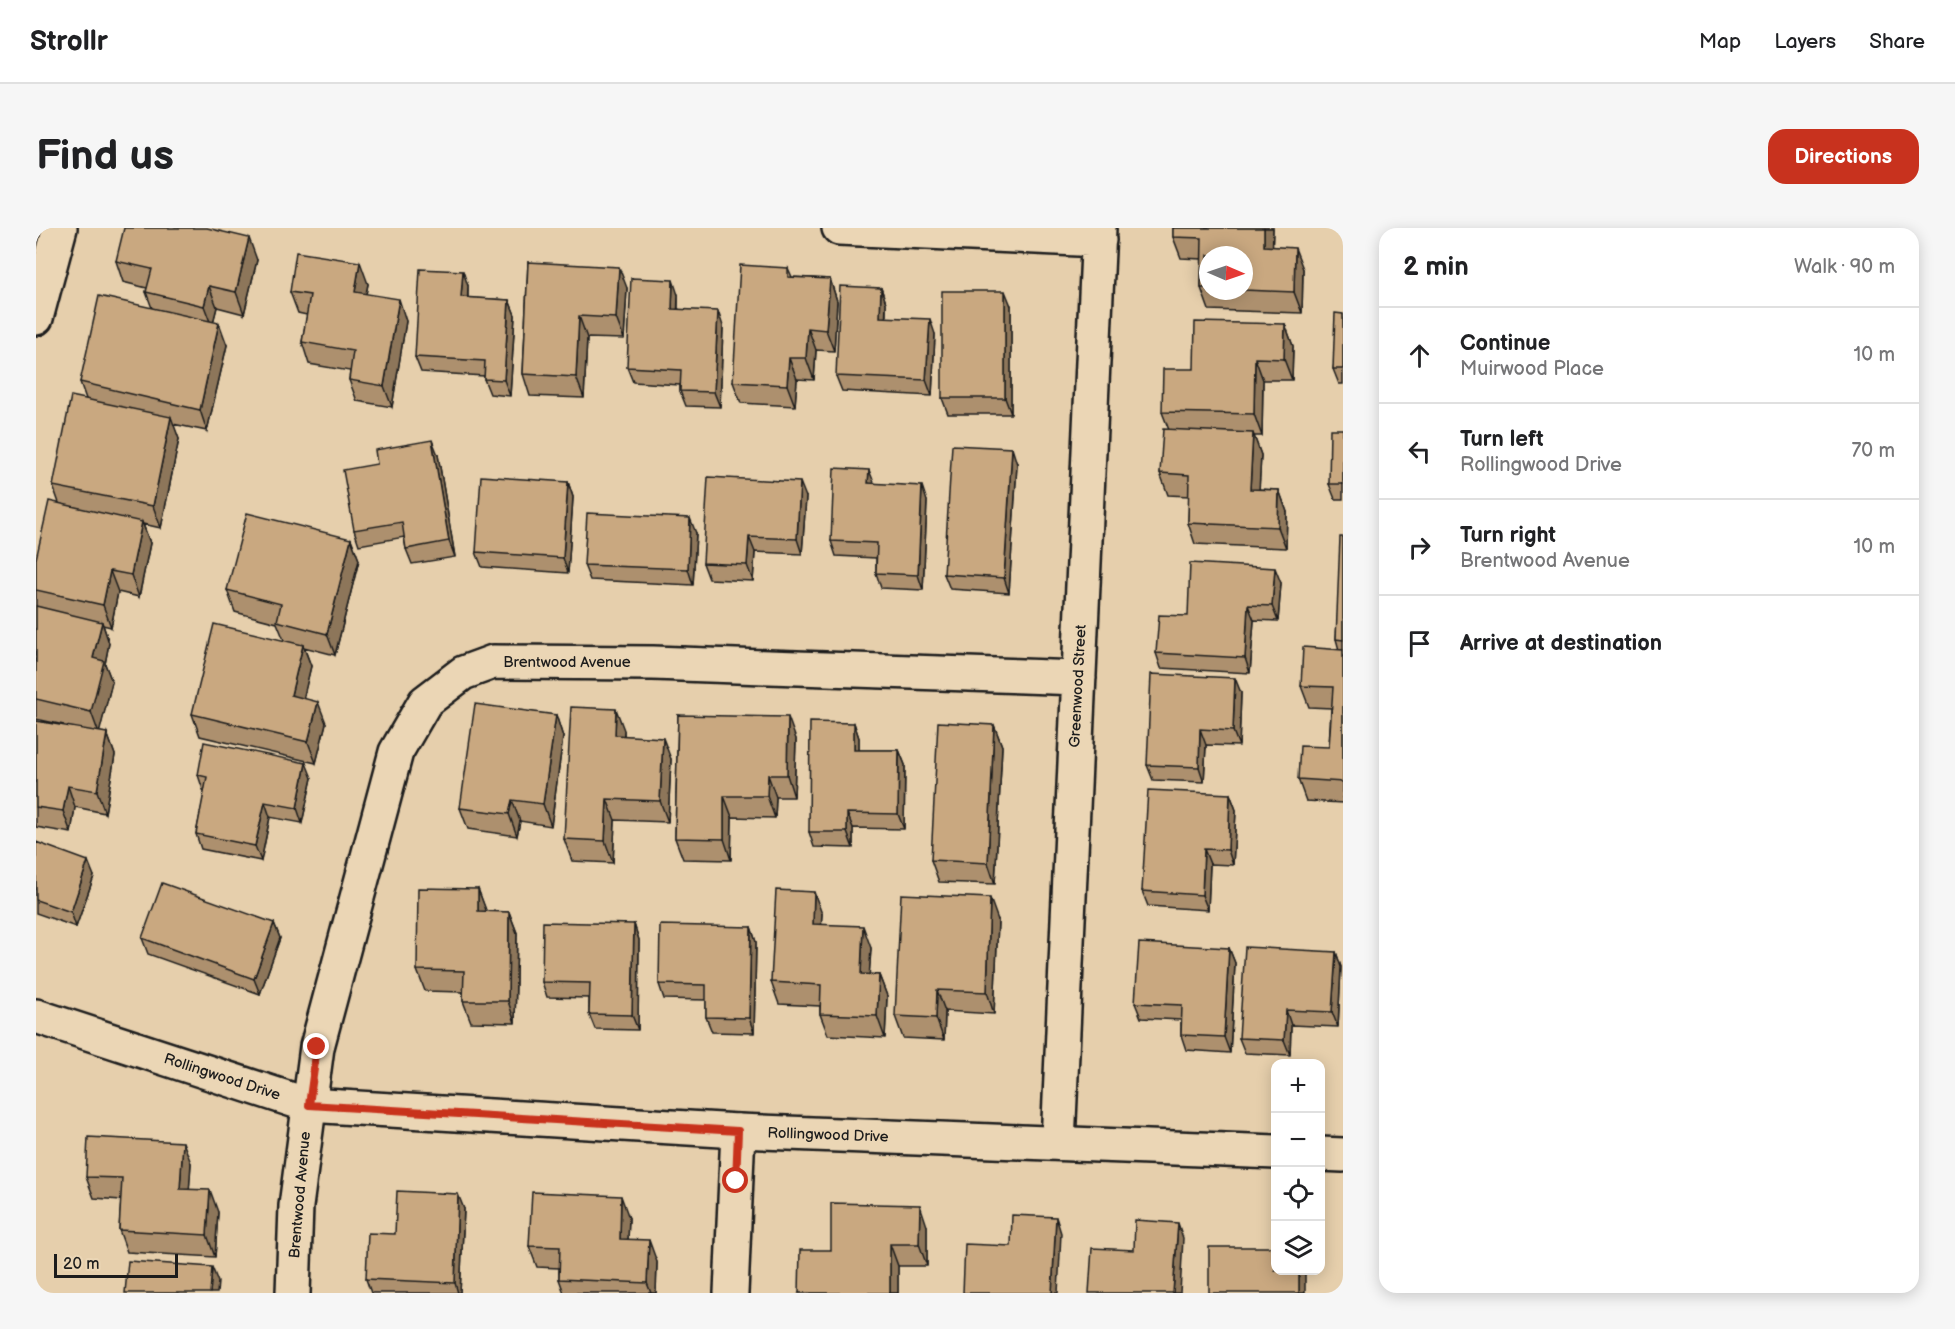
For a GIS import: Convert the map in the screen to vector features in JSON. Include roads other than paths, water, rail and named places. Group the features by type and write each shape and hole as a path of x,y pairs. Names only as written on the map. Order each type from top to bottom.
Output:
{"street":[{"path":"36,318 60,228"},
{"path":"839,228 1099,234"},
{"name":"Greenwood Street","path":"1058,1143 1099,234"},
{"name":"Brentwood Avenue","path":"293,1293 296,1206 317,1047 396,752 425,702 463,673 494,662 630,663 1079,678"},
{"name":"Rollingwood Drive","path":"36,1016 309,1105 738,1131 1271,1152"},
{"path":"731,1293 738,1131"},
{"path":"1325,1154 1343,1155"}]}
